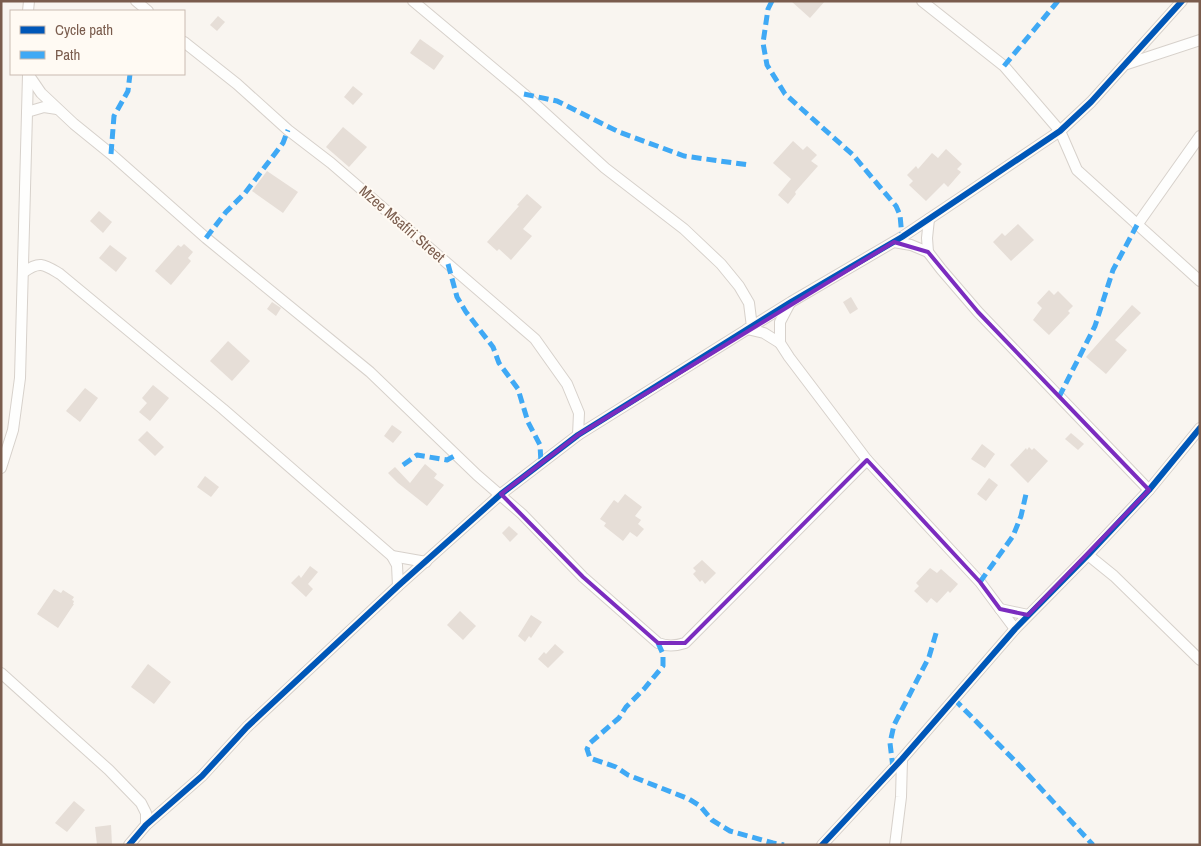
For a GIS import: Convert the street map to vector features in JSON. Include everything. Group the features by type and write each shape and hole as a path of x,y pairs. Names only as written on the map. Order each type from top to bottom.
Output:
{"street":[{"path":"136,1 147,10"},
{"path":"413,1 524,94 605,168 684,229 721,264 740,286 749,303 750,328"},
{"path":"922,1 994,57 1060,132 1077,170 1200,281"},
{"path":"129,845 146,826 196,782 247,727 398,586 501,494 578,435 791,302 894,242 1060,132 1091,102 1182,1"},
{"path":"1126,64 1200,40"},
{"name":"Mzee Msafiri Street","path":"185,43 237,84 288,130 331,163 535,339 567,384 579,413 578,435"},
{"path":"1,468 13,430 20,378 28,75"},
{"path":"29,75 41,93 57,109 206,238 370,372 477,475 522,514 582,577 658,643 665,646 677,646 685,643 867,460"},
{"path":"27,112 44,107 57,109"},
{"path":"1137,225 1200,136"},
{"path":"928,252 929,219"},
{"path":"894,242 911,245 928,252 978,312 1149,490"},
{"path":"24,272 38,264 45,265 60,274 223,409 392,556 397,565 398,586"},
{"path":"780,343 780,322 791,302"},
{"path":"750,328 764,333 780,343 812,390 867,460 980,582 1015,629"},
{"path":"822,845 902,759 1015,629 1149,490 1200,428"},
{"path":"1088,555 1114,576 1200,660"},
{"path":"392,556 426,562"},
{"path":"1000,609 1028,615"},
{"path":"1,673 109,770 135,796 146,813 146,826"},
{"path":"895,845 901,797 902,759"}],"highlighted area":[{"path":"894,242 928,252 978,312 1149,490 1028,615 1000,609 980,582 867,460 685,643 658,643 583,577 501,494 578,435"}],"building":[{"path":"791,1 825,1 810,18"},
{"path":"218,16 225,22 217,31 210,25"},
{"path":"420,39 444,56 434,70 410,53"},
{"path":"353,86 363,94 353,105 344,97"},
{"path":"343,127 367,147 349,167 326,147"},
{"path":"793,141 803,150 807,146 817,155 811,161 818,166 795,192 796,194 788,204 778,195 791,179 773,163"},
{"path":"946,149 962,164 957,169 961,172 948,187 944,183 926,201 909,185 913,181 907,175 916,166 918,169 932,153 938,158"},
{"path":"267,171 298,192 283,213 252,191"},
{"path":"527,194 542,207 523,229 532,236 511,260 499,249 497,251 487,242 519,206 517,205"},
{"path":"99,211 112,222 103,233 90,221"},
{"path":"1018,224 1034,240 1011,261 993,242 1002,233 1005,236"},
{"path":"184,244 193,252 188,258 191,261 171,285 155,271 178,245 181,247"},
{"path":"110,245 127,258 116,272 99,258"},
{"path":"1049,290 1054,295 1058,291 1073,306 1068,311 1070,313 1049,335 1033,320 1042,308 1037,303"},
{"path":"851,297 858,309 850,314 843,302"},
{"path":"272,302 281,308 276,316 267,309"},
{"path":"1132,305 1141,313 1115,340 1127,350 1106,374 1086,357"},
{"path":"228,341 250,361 232,381 210,361"},
{"path":"153,385 169,398 150,421 139,412 147,403 142,398"},
{"path":"85,388 98,398 80,422 66,411"},
{"path":"392,425 402,432 393,443 384,436"},
{"path":"147,431 164,447 155,456 138,440"},
{"path":"1071,433 1084,444 1078,450 1065,439"},
{"path":"982,444 995,454 985,468 971,459"},
{"path":"1029,447 1032,450 1034,448 1048,461 1028,483 1010,465"},
{"path":"425,464 437,474 434,478 444,485 427,506 388,473 395,467 410,483"},
{"path":"205,476 219,487 211,497 197,487"},
{"path":"989,478 998,485 986,501 977,494"},
{"path":"625,494 642,507 635,516 641,520 638,524 644,529 637,537 630,532 623,541 604,526 606,523 600,519 614,500 618,503"},
{"path":"509,526 518,534 510,542 502,533"},
{"path":"702,560 716,573 705,584 702,580 700,582 693,574 696,571 693,568"},
{"path":"310,566 318,572 308,584 313,589 306,597 291,583 299,575 301,578"},
{"path":"930,568 937,573 941,569 958,584 950,593 948,591 937,603 931,598 927,603 914,591 919,586 916,583"},
{"path":"54,589 61,593 63,590 74,597 72,600 74,604 58,628 37,614"},
{"path":"460,611 476,626 463,640 447,625"},
{"path":"531,615 542,622 531,638 529,636 525,642 518,636"},
{"path":"555,644 564,652 548,668 538,659 544,652 546,654"},
{"path":"148,664 171,682 154,704 131,687"},
{"path":"74,801 85,810 67,832 55,823"},
{"path":"111,825 112,845 97,845 95,827"}],"marked path":[{"path":"772,1 768,9 763,43 767,65 785,94 853,155 896,206 900,215 902,237"},
{"path":"1004,66 1058,1"},
{"path":"111,154 114,116 128,91 130,75"},
{"path":"524,94 557,101 619,132 684,156 749,165"},
{"path":"206,238 226,212 245,193 283,143 288,130"},
{"path":"1059,397 1095,326 1113,270 1137,225"},
{"path":"448,264 457,297 493,347 499,363 518,389 528,422 540,445 541,463"},
{"path":"403,465 417,455 447,460 456,455"},
{"path":"980,582 1013,536 1021,516 1026,494"},
{"path":"893,768 890,743 894,725 929,657 937,630"},
{"path":"658,643 663,654 663,666 626,707 619,718 590,743 587,749 590,758 616,767 628,775 689,799 700,806 712,820 730,831 784,845"},
{"path":"954,699 1021,767 1093,845"}],"cycle path":[{"path":"129,845 146,825 202,776 247,727 398,586 501,494 578,435 791,302 902,237 1060,131 1091,102 1182,1"},
{"path":"822,845 902,759 1015,629 1149,490 1200,428"}]}
